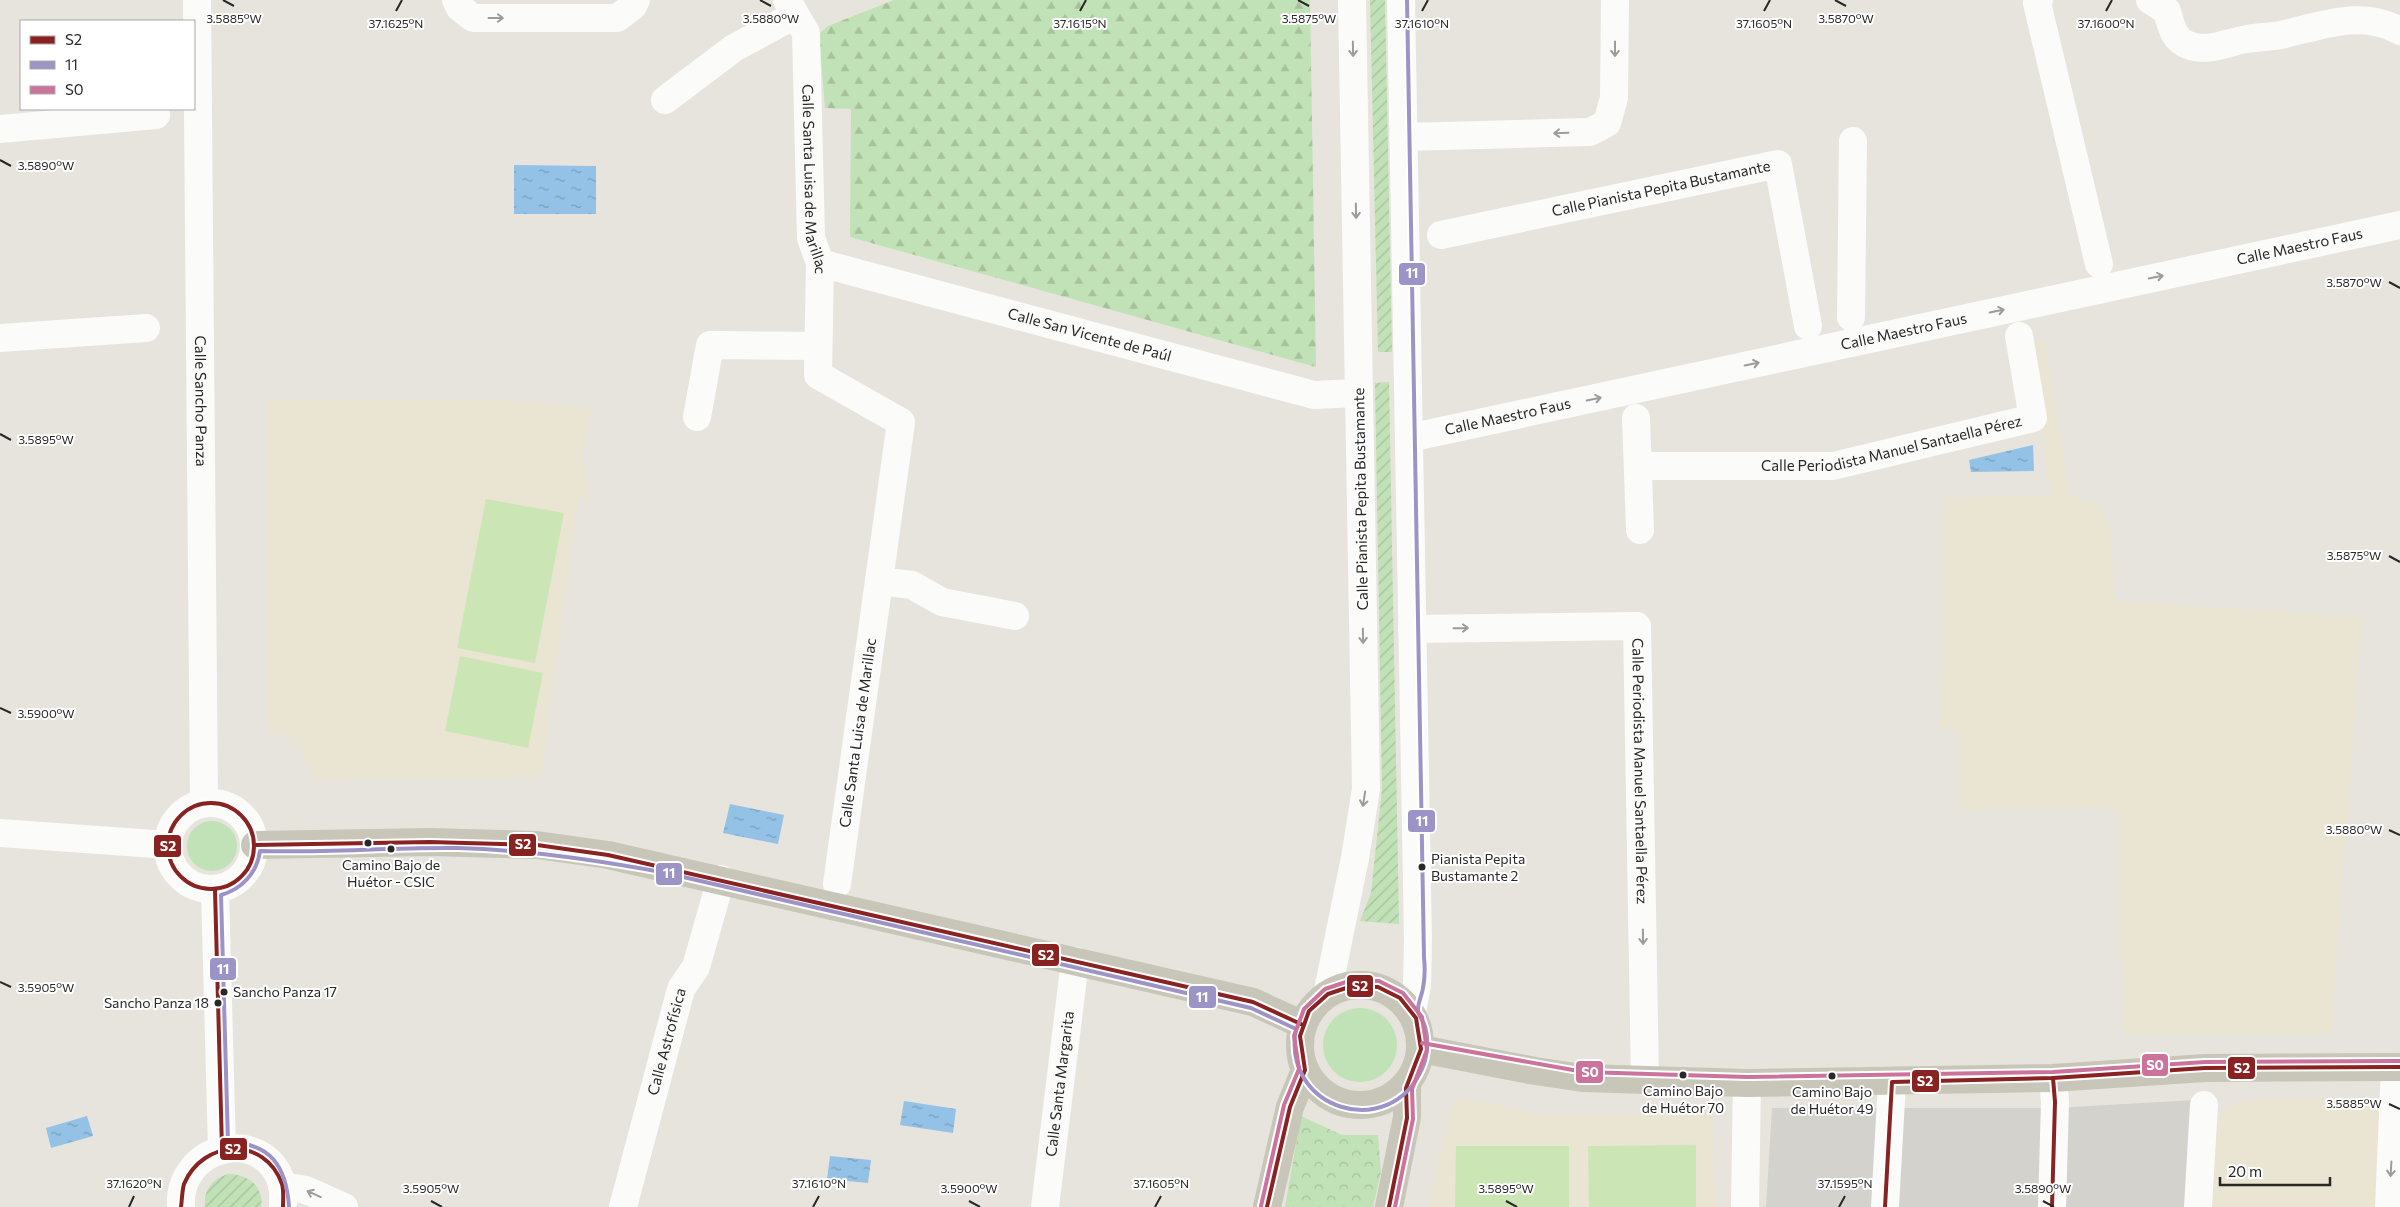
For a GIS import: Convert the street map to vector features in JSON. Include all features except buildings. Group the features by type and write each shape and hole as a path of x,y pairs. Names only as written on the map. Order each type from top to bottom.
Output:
{"main road":[{"path":"255,845 430,842 537,845 608,855 721,879 1254,1002 1303,1025"},
{"path":"1349,985 1373,985 1395,995 1412,1012 1418,1028 1421,1049 1416,1068 1406,1084 1397,1093 1385,1100 1372,1104 1346,1104 1322,1092 1305,1070 1300,1056 1300,1040 1303,1025 1316,1003 1327,994 1349,985"},
{"path":"1421,1049 1535,1071 1583,1078 1747,1083 2053,1078 2205,1068 2398,1067"},
{"path":"1267,1207 1290,1107 1305,1070"},
{"path":"1389,1207 1407,1117 1406,1084"}],"street":[{"name":"Calle Sancho Panza","path":"198,0 204,803"},
{"path":"456,0 460,8 473,18 617,18 633,6 636,0"},
{"name":"Calle Pianista Pepita Bustamante","path":"1327,994 1355,858 1366,789 1352,0"},
{"path":"1401,0 1418,940 1417,985 1412,1012"},
{"path":"1404,137 1590,132 1607,123 1614,98 1615,0"},
{"path":"2038,0 2037,3 2099,264"},
{"path":"2150,0 2167,11 2174,34 2186,44 2205,49 2247,38 2280,35 2321,23 2357,19 2393,26 2400,30"},
{"name":"Calle Santa Luisa de Marillac","path":"665,100 791,8 806,33 811,238 820,263 818,374 901,422 837,884"},
{"path":"0,129 156,115"},
{"name":"Calle Maestro Faus","path":"1851,317 1853,141"},
{"name":"Calle Pianista Pepita Bustamante","path":"1441,236 1778,164 1808,326"},
{"name":"Calle Maestro Faus","path":"1409,438 2400,225"},
{"name":"Calle San Vicente de Paúl","path":"820,263 1314,395 1359,393"},
{"path":"0,338 146,328"},
{"name":"Calle Periodista Manuel Santaella Pérez","path":"1638,466 1833,466 2033,418 2019,336"},
{"path":"697,417 710,345 818,346"},
{"path":"1636,418 1640,530"},
{"path":"879,581 912,585 942,602 1015,616"},
{"name":"Calle Periodista Manuel Santaella Pérez","path":"1412,629 1637,626 1645,1080"},
{"path":"204,803 216,803 228,806 247,821 255,845 254,857 243,876 235,883 215,890 202,889 189,884 180,877 173,868 168,845 172,828 177,819 190,809 204,803"},
{"path":"0,833 168,845"},
{"name":"Calle Astrofísica","path":"623,1207 681,989 696,967 721,879"},
{"path":"215,890 222,1149"},
{"name":"Calle Santa Margarita","path":"1045,1207 1074,961"},
{"path":"2389,1207 2398,1067"},
{"path":"2052,1207 2053,1078"},
{"path":"1885,1207 1892,1082"},
{"path":"1745,1207 1747,1083"},
{"path":"2198,1207 2204,1105"},
{"path":"181,1207 180,1197 184,1181 192,1168 203,1157 222,1149 243,1149 263,1158 278,1175 283,1196 306,1190 344,1207"}],"shaded area":[{"path":"2044,338 2070,497 2099,504 2110,526 2116,601 2363,617 2331,1034 2124,1034 2121,993 2118,807 1958,810 1958,730 1940,730 1944,498 2051,495 2030,341"},
{"path":"268,400 500,400 591,408 583,458 590,498 579,497 541,777 315,780 298,744 285,736 267,732"},
{"path":"1463,1097 1537,1114 1712,1115 1716,1207 1428,1207 1434,1173 1454,1102"},
{"path":"2195,1100 2190,1207 1766,1207 1772,1108 2054,1108"},
{"path":"2238,1100 2381,1100 2377,1207 2209,1207 2214,1123"}],"green space":[{"path":"894,0 1310,0 1316,367 850,237 851,109 825,108 819,34 828,26"},
{"path":"1370,0 1385,0 1392,352 1378,352"},
{"path":"1389,382 1399,924 1360,921 1371,893 1382,790 1375,383"},
{"path":"486,499 564,513 535,663 457,648"},
{"path":"460,656 543,673 528,748 445,731"},
{"path":"212,821 222,823 230,828 235,836 237,846 235,856 230,864 222,869 212,871 202,869 194,864 189,856 187,846 189,836 194,828 202,823"},
{"path":"1353,1008 1367,1008 1381,1014 1391,1024 1397,1038 1395,1059 1381,1076 1367,1082 1353,1082 1339,1076 1329,1066 1323,1052 1323,1038 1329,1024 1339,1014"},
{"path":"1301,1116 1342,1135 1378,1135 1381,1172 1373,1207 1285,1207"},
{"path":"1696,1145 1696,1207 1589,1207 1588,1146"},
{"path":"1456,1146 1569,1146 1569,1207 1455,1207"},
{"path":"228,1174 242,1176 257,1187 260,1193 261,1207 205,1207 207,1190 213,1182"}],"water":[{"path":"514,165 596,166 596,214 514,214"},
{"path":"2033,445 2034,471 1971,472 1969,460"},
{"path":"730,804 784,815 778,844 723,833"},
{"path":"904,1101 956,1109 953,1133 900,1125"},
{"path":"87,1116 93,1136 51,1148 46,1128"},
{"path":"830,1156 871,1160 868,1183 827,1179"}],"transit line":[{"name":"11","path":"289,1206 284,1180 274,1160 265,1152 255,1147 228,1143 221,895 236,889 247,879 256,866 260,851 484,849 562,856 666,873 1251,1008 1296,1029 1296,1057 1305,1079 1321,1096 1341,1107 1364,1110 1386,1105 1406,1092 1422,1069 1427,1052 1426,1029 1418,1010 1424,984 1425,969 1407,0"},
{"name":"S2","path":"211,803 228,806 242,815 251,829 254,846 251,863 242,877 228,886 211,889 194,886 180,877 171,863 168,846 171,829 180,815 194,806 211,803"},
{"name":"S2","path":"255,845 430,842 537,845 608,855 1253,1002 1303,1025"},
{"name":"S2","path":"215,890 222,1149"},
{"name":"S0","path":"1261,1206 1284,1105 1299,1069 1294,1036 1304,1009 1325,989 1352,980 1379,981 1403,993 1422,1017 1427,1050 1412,1089 1413,1119 1395,1207"},
{"name":"S2","path":"1267,1207 1290,1107 1305,1070 1300,1036 1309,1011 1328,994 1352,986 1378,987 1400,998 1416,1018 1421,1049 1406,1088 1407,1118 1389,1207"},
{"name":"S0","path":"1422,1043 1584,1072 1747,1077 2053,1072 2205,1062 2400,1061"},
{"name":"S2","path":"1885,1207 1892,1082 2053,1078 2205,1068 2400,1067"},
{"name":"S2","path":"2052,1207 2055,1102 2053,1078"},
{"name":"S2","path":"181,1207 184,1184 193,1169 205,1158 219,1152 234,1149 249,1151 262,1157 274,1168 282,1184 283,1207"}],"place":[{"name":"Camino Bajo de Huétor - CSIC","path":"391,849"},
{"name":"Pianista Pepita Bustamante 2","path":"1422,867"},
{"name":"Sancho Panza 17","path":"224,992"},
{"name":"Sancho Panza 18","path":"218,1003"},
{"name":"Camino Bajo de Huétor 70","path":"1683,1075"},
{"name":"Camino Bajo de Huétor 49","path":"1832,1076"}]}
